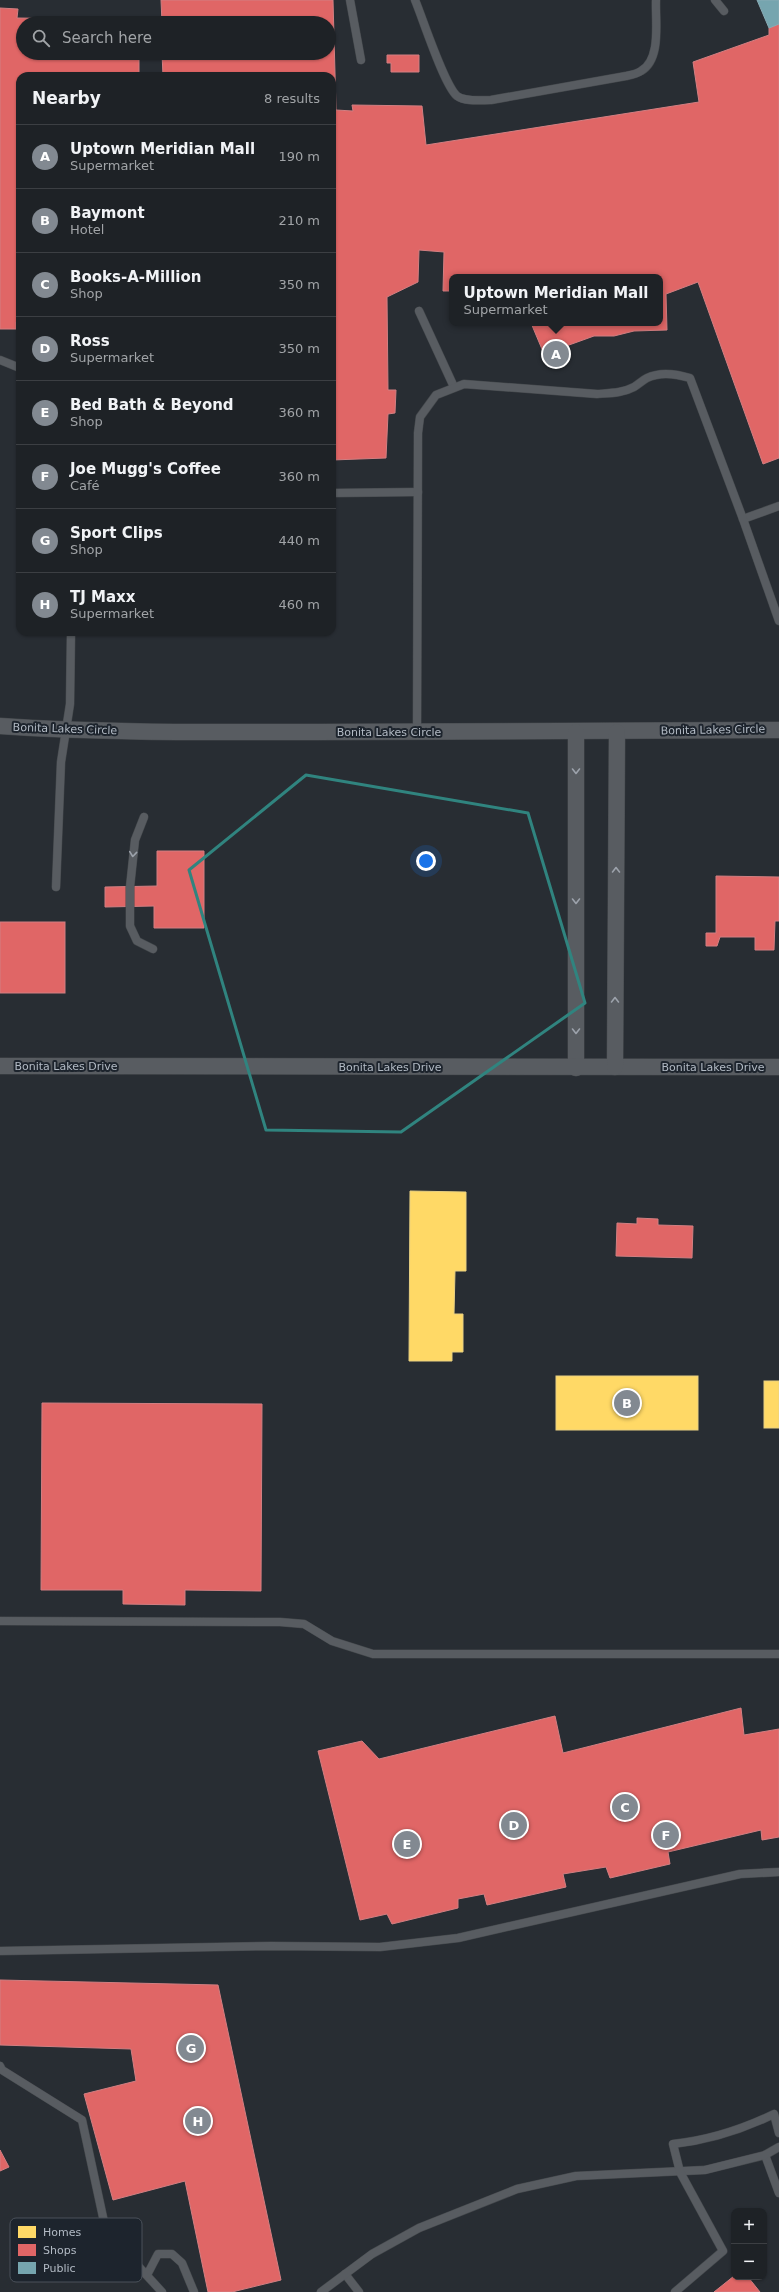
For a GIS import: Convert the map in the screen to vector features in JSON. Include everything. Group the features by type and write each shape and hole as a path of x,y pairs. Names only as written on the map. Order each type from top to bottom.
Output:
{"street":[{"name":"Bonita Lakes Circle","path":"0,726 66,730 417,732 779,730"},
{"path":"576,732 576,1068"},
{"path":"615,1067 617,732"},
{"name":"Bonita Lakes Drive","path":"0,1066 576,1068 779,1067"}],"lane":[{"path":"350,0 361,60"},
{"path":"415,0 447,84 458,97 472,100 504,98 626,76 642,71 652,61 655,45 656,0"},
{"path":"715,0 724,11"},
{"path":"419,311 454,387"},
{"path":"0,360 16,366"},
{"path":"417,732 418,492 420,418 436,395 454,387 464,384 478,384 597,394 618,392 634,387 648,377 663,374 676,374 690,378 743,519 779,621"},
{"path":"336,493 418,492"},
{"path":"743,519 779,506"},
{"path":"56,887 61,762 70,704 71,636"},
{"path":"144,817 135,840 130,887 130,926 138,941 153,949"},
{"path":"0,1621 280,1622 304,1624 332,1641 373,1654 779,1654"},
{"path":"0,1951 395,1946 458,1938 740,1874 779,1872"},
{"path":"0,2066 2,2070 82,2120 103,2218"},
{"path":"675,2292 723,2251 680,2172 673,2144 708,2139 736,2131 774,2114 779,2133"},
{"path":"321,2292 372,2254 419,2228 517,2189 576,2176 680,2172 730,2165 765,2154 779,2147"},
{"path":"765,2154 779,2193"},
{"path":"146,2275 158,2254 172,2254 182,2263 194,2292"},
{"path":"142,2271 162,2292"},
{"path":"345,2274 359,2292"}],"highlighted area":[{"path":"306,775 528,813 585,1003 401,1132 266,1130 189,870"}],"building: Homes":[{"path":"410,1191 466,1192 466,1271 455,1271 454,1314 463,1314 463,1352 452,1352 452,1361 409,1361"},
{"path":"556,1376 698,1376 698,1430 556,1430"},
{"path":"764,1381 779,1381 779,1428 764,1428"}],"building: Shops":[{"path":"161,0 333,0 333,16 162,16"},
{"path":"0,8 18,9 16,16 16,60 139,60 139,72 16,72 16,329 0,329"},
{"path":"779,24 779,458 763,464 698,282 666,294 667,330 634,331 614,336 594,336 544,354 532,326 663,326 663,274 449,274 449,291 443,291 444,252 419,250 418,282 387,297 388,390 396,390 395,413 388,414 386,458 336,460 336,110 353,111 352,105 422,106 426,145 699,102 693,62 769,35 769,28"},
{"path":"387,55 419,55 419,72 391,72 391,63 387,63"},
{"path":"162,60 335,60 335,72 163,72"},
{"path":"157,851 204,851 204,928 154,928 154,906 105,907 105,887 157,886"},
{"path":"716,876 779,877 779,921 775,921 774,950 755,950 755,937 720,937 717,946 706,946 706,933 716,933"},
{"path":"0,922 65,922 65,993 0,993"},
{"path":"637,1218 658,1219 658,1225 693,1226 692,1258 616,1256 617,1223 637,1224"},
{"path":"42,1403 262,1404 261,1591 185,1590 185,1605 123,1604 123,1590 41,1590"},
{"path":"741,1708 744,1735 779,1729 779,1837 762,1840 761,1830 668,1852 670,1864 610,1878 606,1867 563,1874 566,1887 487,1905 484,1894 458,1899 458,1908 392,1924 387,1914 360,1920 318,1751 362,1741 379,1759 555,1716 563,1753"},
{"path":"0,1980 218,1985 281,2280 232,2292 208,2292 185,2181 113,2200 84,2094 136,2081 131,2049 0,2045"},
{"path":"0,2150 9,2167 0,2171"},
{"path":"731,2278 731,2280 750,2280 760,2292 714,2292"}],"building: Public":[{"path":"757,0 779,0 779,24 769,28"}],"place":[{"name":"Uptown Meridian Mall","path":"556,354"},
{"name":"Baymont","path":"627,1403"},
{"name":"Books-A-Million","path":"625,1807"},
{"name":"Ross","path":"514,1825"},
{"name":"Joe Mugg's Coffee","path":"666,1835"},
{"name":"Bed Bath & Beyond","path":"407,1844"},
{"name":"Sport Clips","path":"191,2048"},
{"name":"TJ Maxx","path":"198,2121"}]}
